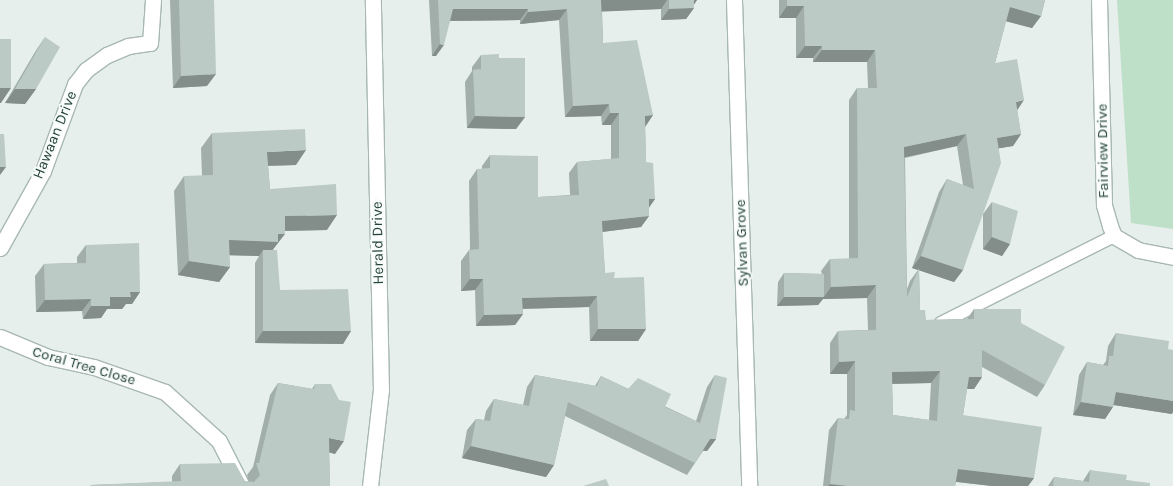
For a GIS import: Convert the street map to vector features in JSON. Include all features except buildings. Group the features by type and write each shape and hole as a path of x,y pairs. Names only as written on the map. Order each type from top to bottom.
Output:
{"street":[{"name":"Hawaan Drive","path":"0,248 43,171 75,84 86,70 107,54 128,46 150,42 153,0"},
{"name":"Herald Drive","path":"370,486 381,390 373,0"},
{"name":"Sylvan Grove","path":"734,0 749,486"},
{"name":"Fairview Drive","path":"1099,0 1104,205 1114,236"},
{"path":"1114,236 1138,250 1173,257"},
{"name":"Coral Tree Close","path":"0,337 48,357 94,367 165,392 218,441 242,486"}],"lane":[{"path":"941,323 1114,236"}],"green space":[{"path":"1117,0 1173,0 1173,229 1131,223"}]}
